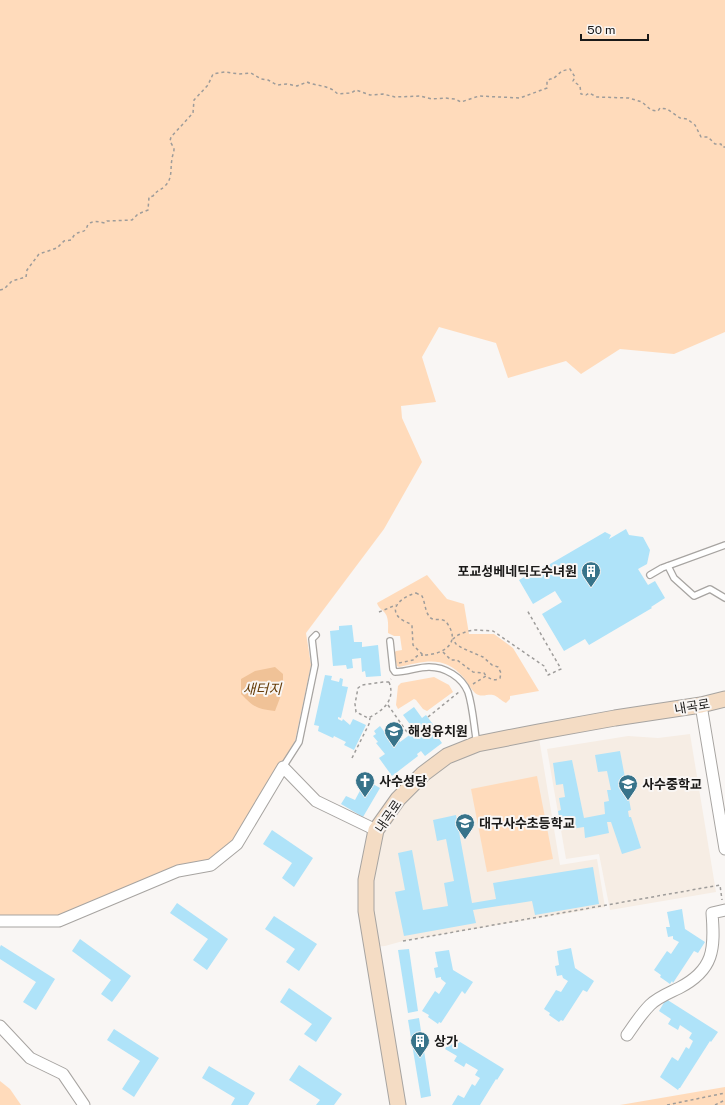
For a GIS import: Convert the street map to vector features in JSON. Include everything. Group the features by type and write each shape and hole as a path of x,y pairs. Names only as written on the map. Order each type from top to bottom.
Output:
{"main road":[{"name":"내곡로","path":"398,1105 366,911 366,880 376,830 398,799 423,774 447,756 477,744 615,718 701,705 725,699"}],"street":[{"path":"701,705 725,849"},
{"path":"0,921 59,921 178,871 211,865 237,844 283,767 316,801 376,830"},
{"path":"627,1034 650,1005 663,995 696,978 708,962 713,944 712,913 724,907"},
{"path":"0,1026 30,1058 63,1074 84,1105"}],"lane":[{"path":"650,575 668,566 725,545"},
{"path":"668,566 674,578 694,596 710,589 725,598"},
{"path":"283,767 300,742 315,665 312,639 316,635"},
{"path":"390,641 393,669 395,672 428,667 445,670 453,674 464,686 468,692 477,744"}],"path":[{"path":"0,290 4,289 12,280 26,277 27,270 39,254 57,248 64,241 71,240 75,234 87,230 88,224 95,221 105,223 107,221 132,220 138,214 148,210 149,197 153,196 157,190 164,187 170,178 174,152 174,148 170,141 171,137 193,113 195,97 208,85 213,74 216,73 251,73 261,79 268,80 277,85 287,84 297,86 307,82 333,90 338,94 351,93 356,90 370,95 382,94 395,97 420,96 432,99 455,99 461,102 479,96 520,98 534,94 547,88 547,81 550,78 553,79 562,70 570,69 575,77 573,81 580,86 581,94 586,95 589,93 597,97 630,98 642,102 651,110 658,111 660,108 668,110 680,118 687,119 696,125 701,137 708,137 715,144 721,144 722,147 725,147"},
{"path":"379,612 396,605 408,595 416,593 422,596 429,618 434,620 441,619 446,622 456,644 483,657 492,665 498,667 501,673 500,678 492,680 484,673 472,672 457,660 451,660 443,652"},
{"path":"396,605 395,612 403,621 411,624 413,645 423,655"},
{"path":"396,664 412,660 417,656 433,655 443,652 453,639 468,631 493,631 544,666 548,675 561,669 527,610"},
{"path":"389,682 395,672"},
{"path":"469,685 486,676"},
{"path":"389,682 391,687 391,697 388,705 368,718 356,712 355,704 358,688 362,685 389,682"},
{"path":"428,717 461,690"},
{"path":"388,705 409,735"},
{"path":"352,758 369,724 370,717"},
{"path":"403,941 720,885 724,907"},
{"path":"667,1105 725,1093"},
{"path":"715,1105 725,1100"}],"shaded area":[{"path":"0,0 725,0 725,332 674,354 620,349 581,374 566,361 508,378 496,343 439,327 422,357 436,402 401,406 402,418 422,462 384,529 306,633 311,665 295,741 283,767 237,844 211,865 178,871 59,921 0,921"},
{"path":"427,575 447,599 464,604 469,634 494,634 513,648 539,691 510,696 510,699 506,703 493,695 482,696 477,694 457,671 442,663 426,662 399,667 397,666 394,653 402,650 400,636 394,636 388,633 387,617 377,603"},
{"path":"434,677 449,685 453,692 427,711 423,709 414,699 398,709 396,705 398,686 401,683"},
{"name":"대구사수초등학교","path":"538,732 560,865 597,859 605,907 403,941 385,946 372,947 366,911 376,830 447,756"},
{"name":"사수중학교","path":"690,734 716,892 610,910 599,854 566,859 547,749 628,736 658,738"},
{"path":"537,776 553,859 487,872 471,789"},
{"path":"0,1081 10,1089 21,1105 0,1105"},
{"path":"725,1087 725,1105 620,1105"}],"water":[{"name":"새터지","path":"275,667 283,674 283,690 275,711 252,705 241,694 241,679 255,671"}],"building":[{"name":"포교성베네딕도수녀원","path":"626,529 629,535 643,537 650,550 647,564 638,569 648,585 655,581 665,598 651,607 652,608 589,645 585,639 564,651 542,614 562,602 555,591 533,604 519,580 544,566 545,567 605,532 611,535 609,539"},
{"path":"352,625 354,642 362,642 362,647 378,645 381,676 366,677 365,671 362,672 361,658 352,659 353,668 347,669 346,665 333,666 330,631 339,630 339,626"},
{"path":"325,675 332,676 331,680 339,682 340,678 343,679 342,686 348,687 341,718 338,717 338,719 342,721 343,719 350,725 353,719 366,725 354,750 344,745 346,742 318,731 319,726 314,725"},
{"name":"해성유치원","path":"414,707 422,718 426,715 435,727 432,729 442,743 425,756 421,751 417,754 418,756 392,776 379,758 385,754 376,743 378,742 373,736 376,734 374,731 380,726 386,734 399,725 403,731 396,736 400,742 415,731 403,715"},
{"name":"사수중학교","path":"620,751 631,810 628,811 629,817 631,817 641,848 622,854 611,822 607,822 609,833 585,838 584,827 564,830 564,823 560,823 558,811 561,810 559,798 565,797 563,784 556,785 553,763 572,760 584,818 605,814 604,802 609,801 607,790 611,790 607,771 598,772 595,755"},
{"name":"사수성당","path":"362,778 380,788 363,817 341,804 346,796 355,800 363,785 360,783"},
{"path":"456,815 472,903 496,899 493,883 593,867 599,904 535,915 532,901 473,910 476,923 404,936 395,892 405,890 398,853 412,850 423,910 448,906 444,883 454,881 446,839 437,841 433,820"},
{"path":"272,830 313,858 294,887 282,878 292,863 263,844"},
{"path":"177,903 228,939 207,970 193,960 208,939 170,913"},
{"path":"682,909 685,929 705,942 698,953 694,951 673,983 672,981 670,984 660,977 661,975 654,970 667,951 671,954 679,942 673,939 673,936 668,937 666,927 670,927 667,912"},
{"path":"274,916 317,944 299,971 286,962 295,949 265,929"},
{"path":"80,939 131,976 112,1002 101,994 111,980 72,951"},
{"path":"1,945 55,979 36,1010 23,1002 36,982 0,959"},
{"path":"571,948 575,968 594,981 587,992 583,990 563,1021 561,1020 559,1022 549,1015 550,1013 544,1009 556,990 561,992 568,981 563,978 562,975 557,976 555,966 559,965 557,951"},
{"name":"상가","path":"409,949 418,1011 408,1013 398,950"},
{"path":"449,950 453,970 473,982 465,994 462,991 441,1023 439,1022 438,1024 428,1017 429,1015 422,1011 435,991 439,994 446,983 441,979 441,977 436,978 434,968 438,967 435,952"},
{"path":"289,988 332,1018 316,1042 304,1034 312,1024 280,1002"},
{"path":"666,999 718,1032 711,1042 710,1041 678,1090 660,1077 672,1057 678,1061 686,1047 689,1049 693,1041 689,1038 692,1033 680,1025 678,1030 668,1024 671,1019 659,1011"},
{"name":"상가","path":"419,1018 431,1096 421,1098 408,1020"},
{"path":"114,1029 159,1058 134,1097 122,1089 140,1061 107,1040"},
{"path":"452,1037 504,1069 480,1105 452,1105 458,1095 464,1098 472,1084 475,1086 480,1078 475,1075 478,1070 466,1063 464,1067 454,1061 457,1056 445,1049"},
{"path":"299,1065 342,1094 334,1105 316,1105 320,1100 289,1080"},
{"path":"209,1066 255,1093 248,1105 231,1105 235,1098 202,1078"}],"place":[{"name":"포교성베네딕도수녀원","path":"591,588"},
{"name":"해성유치원","path":"394,748"},
{"name":"사수성당","path":"365,798"},
{"name":"사수중학교","path":"628,801"},
{"name":"대구사수초등학교","path":"465,840"},
{"name":"상가","path":"420,1058"}]}
